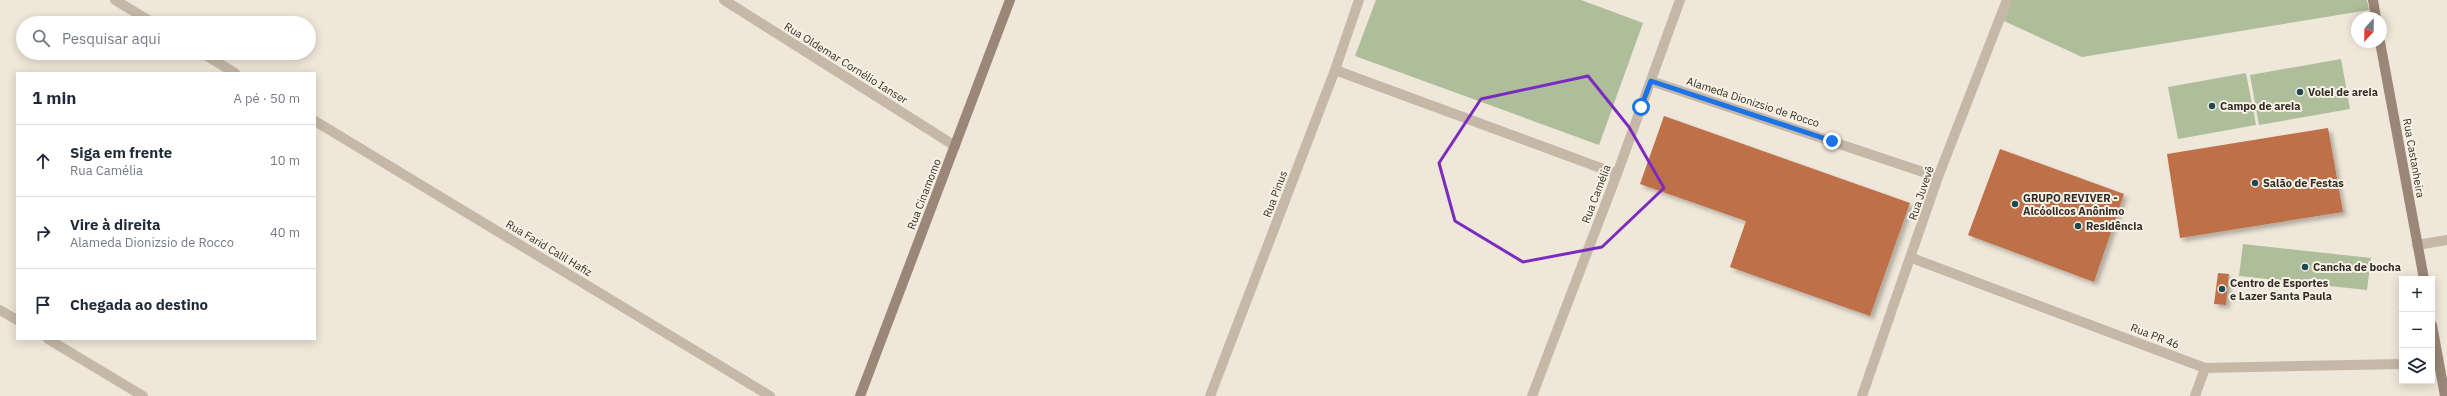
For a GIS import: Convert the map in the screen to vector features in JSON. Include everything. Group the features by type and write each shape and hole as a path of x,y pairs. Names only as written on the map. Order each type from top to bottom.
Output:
{"street":[{"path":"114,0 141,16"},
{"name":"Rua Oldemar Cornélio Ianser","path":"724,0 955,146"},
{"name":"Rua Cinamomo","path":"860,396 1010,0"},
{"name":"Rua Pinus","path":"1210,396 1335,70 1359,0"},
{"name":"Rua Camélia","path":"1532,396 1617,174 1680,0"},
{"name":"Rua Juvevê","path":"1862,396 1912,258 1938,177 2007,0"},
{"path":"2373,0 2375,12"},
{"name":"Rua Castanheira","path":"2381,48 2423,276"},
{"path":"214,60 233,72"},
{"path":"1335,70 1617,174"},
{"name":"Alameda Dionizsio de Rocco","path":"1651,81 1938,177"},
{"name":"Rua Farid Calil Hafiz","path":"316,122 770,396"},
{"path":"2418,245 2447,240"},
{"name":"Rua PR 46","path":"1912,258 2205,368 2399,364"},
{"path":"0,310 16,319"},
{"path":"50,340 143,396"},
{"path":"2435,363 2445,396"},
{"path":"2195,396 2205,368"}],"highlighted area":[{"path":"1588,76 1629,127 1664,188 1602,247 1523,262 1455,221 1439,163 1481,99"}],"green space":[{"path":"1376,0 1581,0 1643,23 1599,145 1355,56"},
{"path":"2011,0 2367,0 2369,10 2082,57 2004,21"},
{"name":"Volei de areia","path":"2341,59 2350,109 2259,125 2250,75"},
{"name":"Campo de areia","path":"2246,73 2256,125 2178,139 2168,87"},
{"name":"Cancha de bocha","path":"2243,244 2371,258 2367,290 2239,276"}],"building":[{"path":"1664,116 1910,203 1870,316 1730,267 1746,221 1640,184"},
{"name":"Salão de Festas","path":"2328,128 2343,212 2180,238 2167,154"},
{"path":"2000,149 2124,194 2094,282 1968,235"},
{"name":"Centro de Esportes e Lazer Santa Paula","path":"2218,273 2229,274 2226,305 2214,304"}],"place":[{"name":"Volei de areia","path":"2300,92"},
{"name":"Campo de areia","path":"2212,106"},
{"name":"Salão de Festas","path":"2255,183"},
{"name":"GRUPO REVIVER - Alcóolicos Anônimo","path":"2015,204"},
{"name":"Residência","path":"2078,226"},
{"name":"Cancha de bocha","path":"2305,267"},
{"name":"Centro de Esportes e Lazer Santa Paula","path":"2222,289"}],"route":[{"path":"1641,107 1651,81 1832,141"}]}
